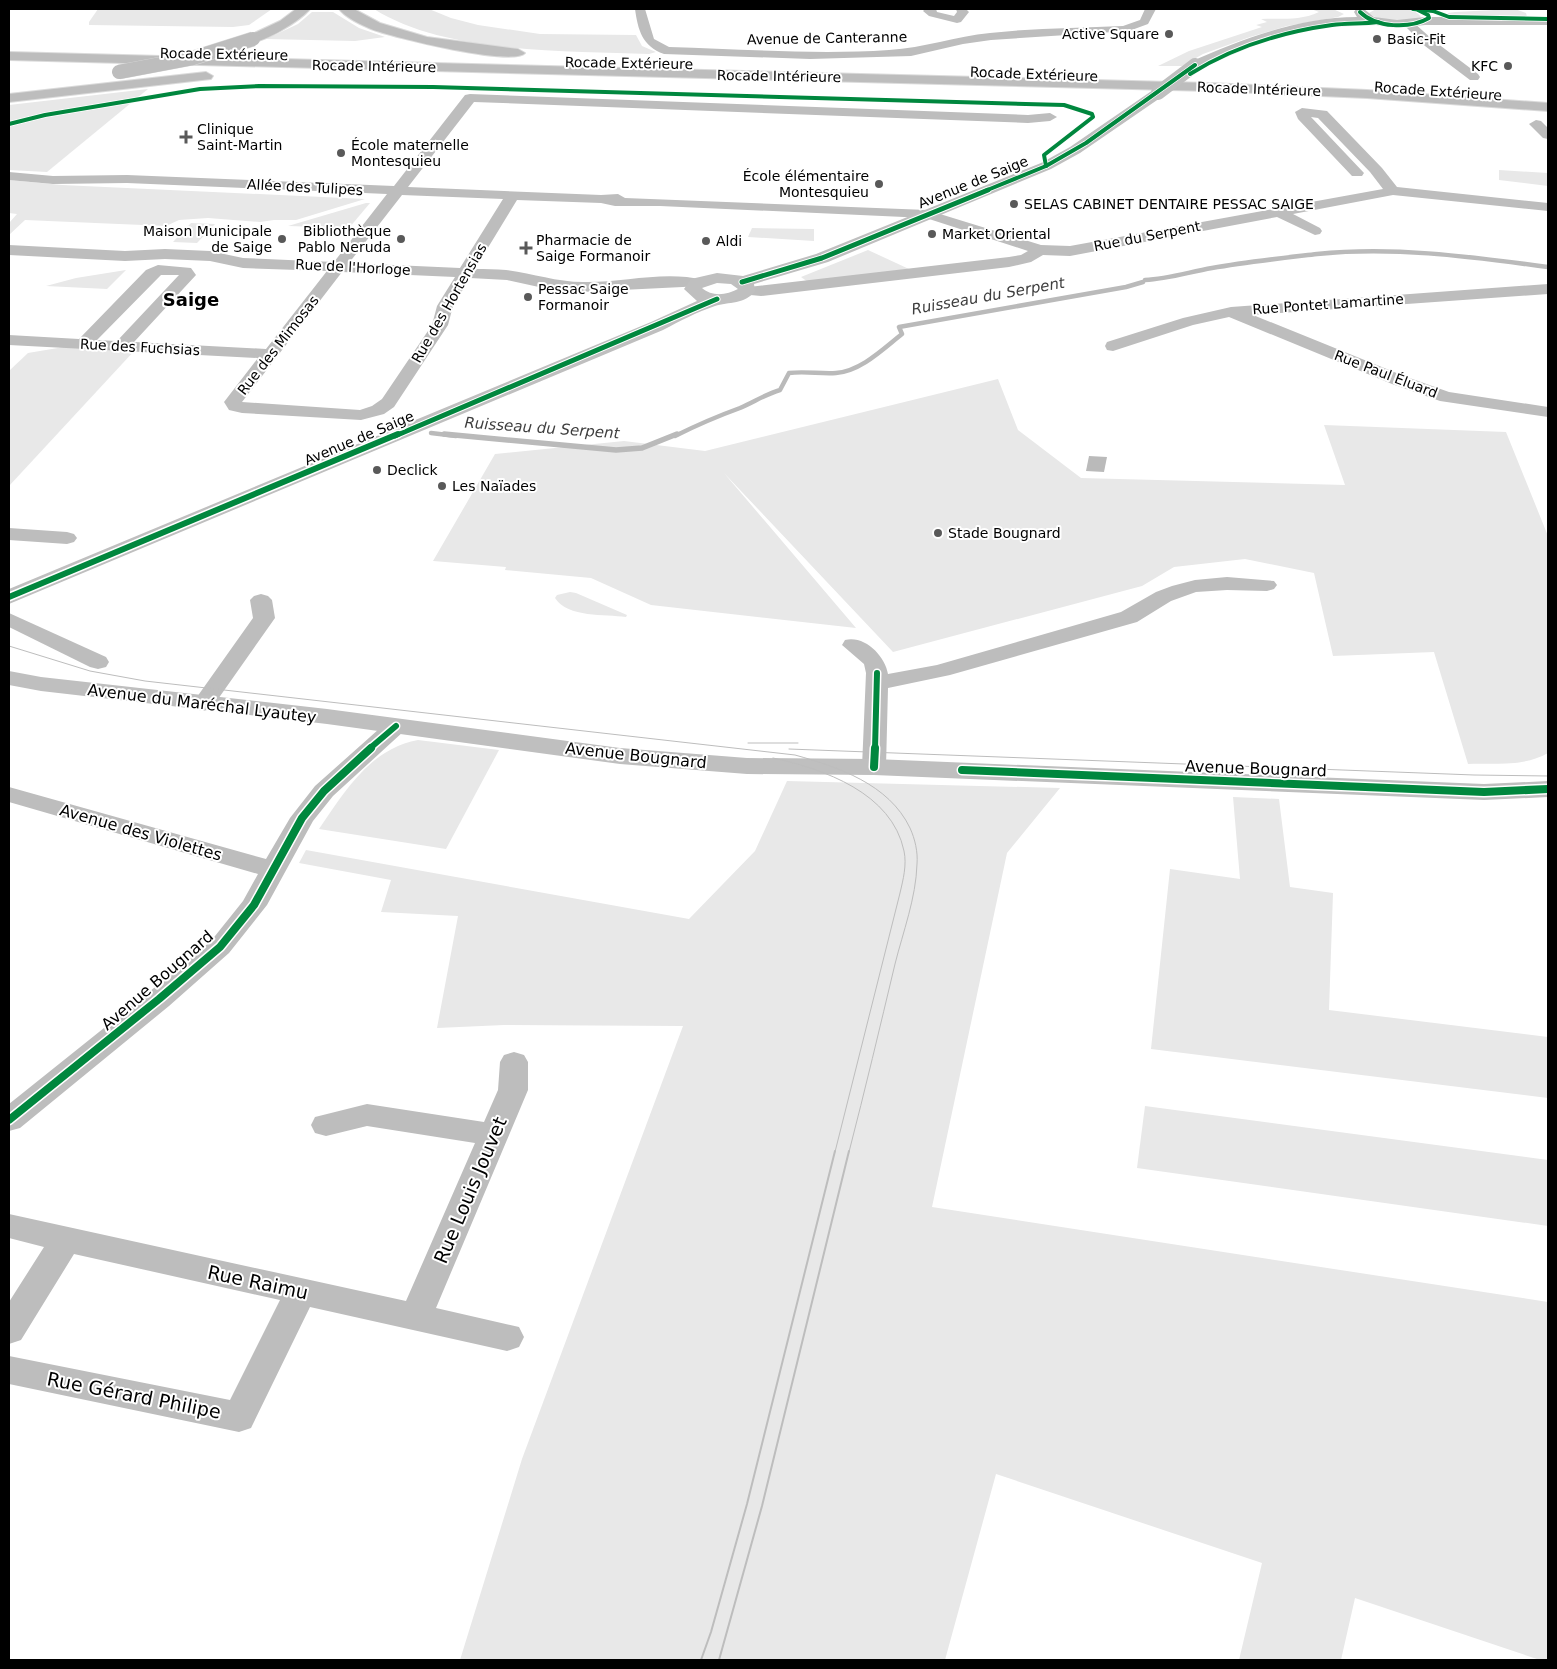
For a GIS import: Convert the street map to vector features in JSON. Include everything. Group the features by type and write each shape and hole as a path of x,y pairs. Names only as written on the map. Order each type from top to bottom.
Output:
{"highway":[{"path":"9,84 119,72 192,58 253,39 284,24 304,9"},
{"path":"345,9 373,25 411,37 458,46 527,54"},
{"name":"Rocade Extérieure","path":"9,47 139,52 1149,77 1388,87 1548,100"},
{"name":"Rocade Intérieure","path":"9,56 1257,88 1439,98 1548,107"},
{"path":"621,58 676,64"},
{"path":"9,98 180,79 274,72 510,73 548,70"}],"street":[{"name":"Avenue de Canteranne","path":"640,9 651,45 662,50 677,52 887,54 920,51 978,38 1123,29 1143,24 1148,19 1150,9"},
{"path":"931,9 929,11 933,14 959,14 978,38"},
{"path":"1414,9 1427,18"},
{"path":"1359,11 1375,21 1409,24 1427,18 1462,21 1548,21"},
{"name":"Avenue de Saige","path":"1341,21 1359,11"},
{"name":"Avenue de Saige","path":"9,597 657,326 684,312 717,299 733,298 744,286 805,264 1065,156 1158,93 1195,65 1247,42 1304,26 1341,21 1375,21"},
{"path":"1409,24 1429,43 1474,77"},
{"name":"Rue des Mimosas","path":"293,411 242,408 235,406 233,402 470,98 1028,119 1050,116"},
{"path":"1357,174 1303,116 1302,112 1322,114 1377,171 1393,191"},
{"path":"1536,124 1548,135"},
{"name":"Allée des Tulipes","path":"9,176 53,180 127,179 615,202 660,202 927,214 1040,250"},
{"name":"Rue du Serpent","path":"744,286 761,291 1009,262 1026,259 1040,250 1070,251 1393,191 1548,207"},
{"name":"Rue des Hortensias","path":"293,411 361,415 378,410 388,403 440,325 445,306 512,196"},
{"name":"Allée des Tulipes","path":"884,212 900,218 903,224"},
{"path":"1278,212 1315,231"},
{"name":"Rue de l'Horloge","path":"9,250 125,256 210,256 243,263 507,275 548,284 581,287 606,287 663,282 696,289"},
{"path":"84,344 152,273 158,270 185,271 188,276 122,346"},
{"name":"Avenue de Saige","path":"684,312 696,289 717,278 731,278 744,286"},
{"name":"Avenue de Saige","path":"696,289 717,299"},
{"name":"Rue Pontet Lamartine","path":"1113,346 1189,321 1231,312 1548,289"},
{"name":"Rue Paul Éluard","path":"1231,312 1398,380 1446,397 1548,412"},
{"name":"Rue des Fuchsias","path":"9,340 271,354"},
{"path":"9,534 67,538"},
{"path":"878,682 900,680 942,670 1129,617 1145,606 1177,590 1205,583 1267,585"},
{"path":"203,704 264,618 261,600"},
{"name":"Avenue du Maréchal Lyautey","path":"9,619 98,662"},
{"path":"853,645 874,661 878,682 874,767"},
{"name":"Avenue du Maréchal Lyautey","path":"9,678 41,684 396,726"},
{"name":"Avenue Bougnard","path":"9,1120 160,999 220,947 254,905 302,818 324,791 396,726 498,741 670,760 746,766 874,767 1484,792 1548,789"},
{"name":"Avenue Bougnard","path":"1436,789 1548,774"},
{"name":"Avenue des Violettes","path":"9,794 258,866 274,868"},
{"name":"Rue Louis Jouvet","path":"416,1316 513,1090 514,1062"},
{"path":"326,1125 367,1115 493,1135"},
{"name":"Rue Raimu","path":"9,1226 507,1337"},
{"path":"9,1330 66,1240"},
{"name":"Rue Gérard Philipe","path":"9,1370 240,1417 301,1291"}],"shaded area":[{"path":"98,9 272,9 249,25 233,27 89,25"},
{"path":"374,9 429,9 451,18 478,25 540,34 636,35 642,46 656,52 649,54 581,52 507,47 471,42 435,35 403,24"},
{"path":"1311,9 1333,9 1344,14 1338,17 1287,26 1250,37 1203,54 1182,66 1158,66 1189,51 1262,27 1256,25 1267,22 1261,19 1298,18 1319,12"},
{"path":"1376,9 1407,9 1421,17 1410,20 1386,20 1369,13"},
{"path":"1515,9 1526,13 1527,17 1448,16 1448,13 1455,12"},
{"path":"312,12 333,12 359,28 385,37 355,41 266,39 298,24"},
{"path":"148,89 47,172 9,170 9,105"},
{"path":"1499,170 1548,173 1548,186 1499,180"},
{"path":"9,180 62,185 365,199 296,220 260,222 208,218 179,220 166,226 25,220 9,235 9,223 17,214 9,213"},
{"path":"370,203 349,228 288,226"},
{"path":"191,223 215,224 197,243 173,242"},
{"path":"752,228 814,229 814,241 748,237"},
{"path":"868,250 909,269 808,282 801,277"},
{"path":"126,270 107,289 46,286 76,278"},
{"path":"70,346 135,350 9,486 9,371 28,353"},
{"path":"998,379 1018,430 1081,478 1345,485 1324,425 1506,432 1548,536 1548,753 1519,762 1468,764 1434,652 1333,656 1314,573 1245,559 1174,567 1142,586 893,652 724,473 856,628 651,605 591,578 505,570 506,567 433,561 495,454 624,441 705,451"},
{"path":"1089,456 1107,457 1104,472 1086,471"},
{"path":"570,592 627,615 626,617 578,612 569,609 555,598 557,595"},
{"path":"418,740 499,750 446,849 319,829 349,787 372,762 386,752"},
{"path":"787,781 1060,788 1007,853 932,1207 1548,1302 1548,1660 1540,1660 1355,1598 1341,1660 1239,1660 1262,1563 996,1474 945,1660 460,1660 522,1459 683,1026 504,1025 437,1028 458,916 381,912 391,880 299,863 306,850 689,919 755,851"},
{"path":"1233,797 1279,799 1290,887 1333,893 1329,1010 1548,1037 1548,1098 1151,1049 1170,869 1240,879"},
{"path":"1145,1106 1548,1160 1548,1226 1137,1168"}],"waterway":[{"name":"Ruisseau du Serpent","path":"1145,280 1251,262 1317,254 1375,251 1433,254 1548,267"},
{"name":"Ruisseau du Serpent","path":"675,436 780,390 789,373 836,373 863,364 902,334 899,327 1126,287 1143,282"},
{"name":"Ruisseau du Serpent","path":"431,433 456,436"},
{"name":"Ruisseau du Serpent","path":"444,434 616,450 642,448 677,434"}],"tram line":[{"path":"9,646 90,671 145,681 795,755 845,772 876,789 901,813 910,828 917,850 916,877 912,902 849,1152"},
{"path":"748,743 798,743"},
{"path":"789,749 1474,775 1548,776"},
{"path":"773,758 834,777 871,799 886,814 897,831 905,856 901,888 835,1152"},
{"path":"701,1660 711,1632 747,1504 835,1151"},
{"path":"719,1660 762,1506 849,1151"}],"cycle path":[{"path":"1413,9 1433,11 1449,17 1548,19"},
{"path":"1360,12 1365,17 1382,23 1404,25 1414,24 1429,18 1428,15 1418,10"},
{"path":"1190,74 1205,64 1239,48 1277,36 1332,25 1378,22"},
{"path":"742,282 822,258 1046,166 1086,143 1195,65"},
{"path":"9,124 45,115 200,89 259,86 433,87 1064,105 1092,114 1093,117 1044,155 1046,166"},
{"path":"9,597 657,326 684,312 717,299"},
{"path":"874,767 877,673"},
{"path":"9,1120 159,999 220,947 254,905 302,818 324,791 396,726"},
{"path":"962,770 1484,792 1548,789"}],"place":[{"name":"Active Square","path":"1169,34"},
{"name":"Basic-Fit","path":"1377,39"},
{"name":"KFC","path":"1508,66"},
{"name":"Clinique Saint-Martin","path":"186,137"},
{"name":"École maternelle Montesquieu","path":"341,153"},
{"name":"École élémentaire Montesquieu","path":"879,184"},
{"name":"SELAS CABINET DENTAIRE PESSAC SAIGE","path":"1014,204"},
{"name":"Market Oriental","path":"932,234"},
{"name":"Maison Municipale de Saige","path":"282,239"},
{"name":"Bibliothèque Pablo Neruda","path":"401,239"},
{"name":"Aldi","path":"706,241"},
{"name":"Pharmacie de Saige Formanoir","path":"526,248"},
{"name":"Pessac Saige Formanoir","path":"528,297"},
{"name":"Declick","path":"377,470"},
{"name":"Les Naïades","path":"442,486"},
{"name":"Stade Bougnard","path":"938,533"}],"district":[{"name":"Saige","path":"191,300"}]}
